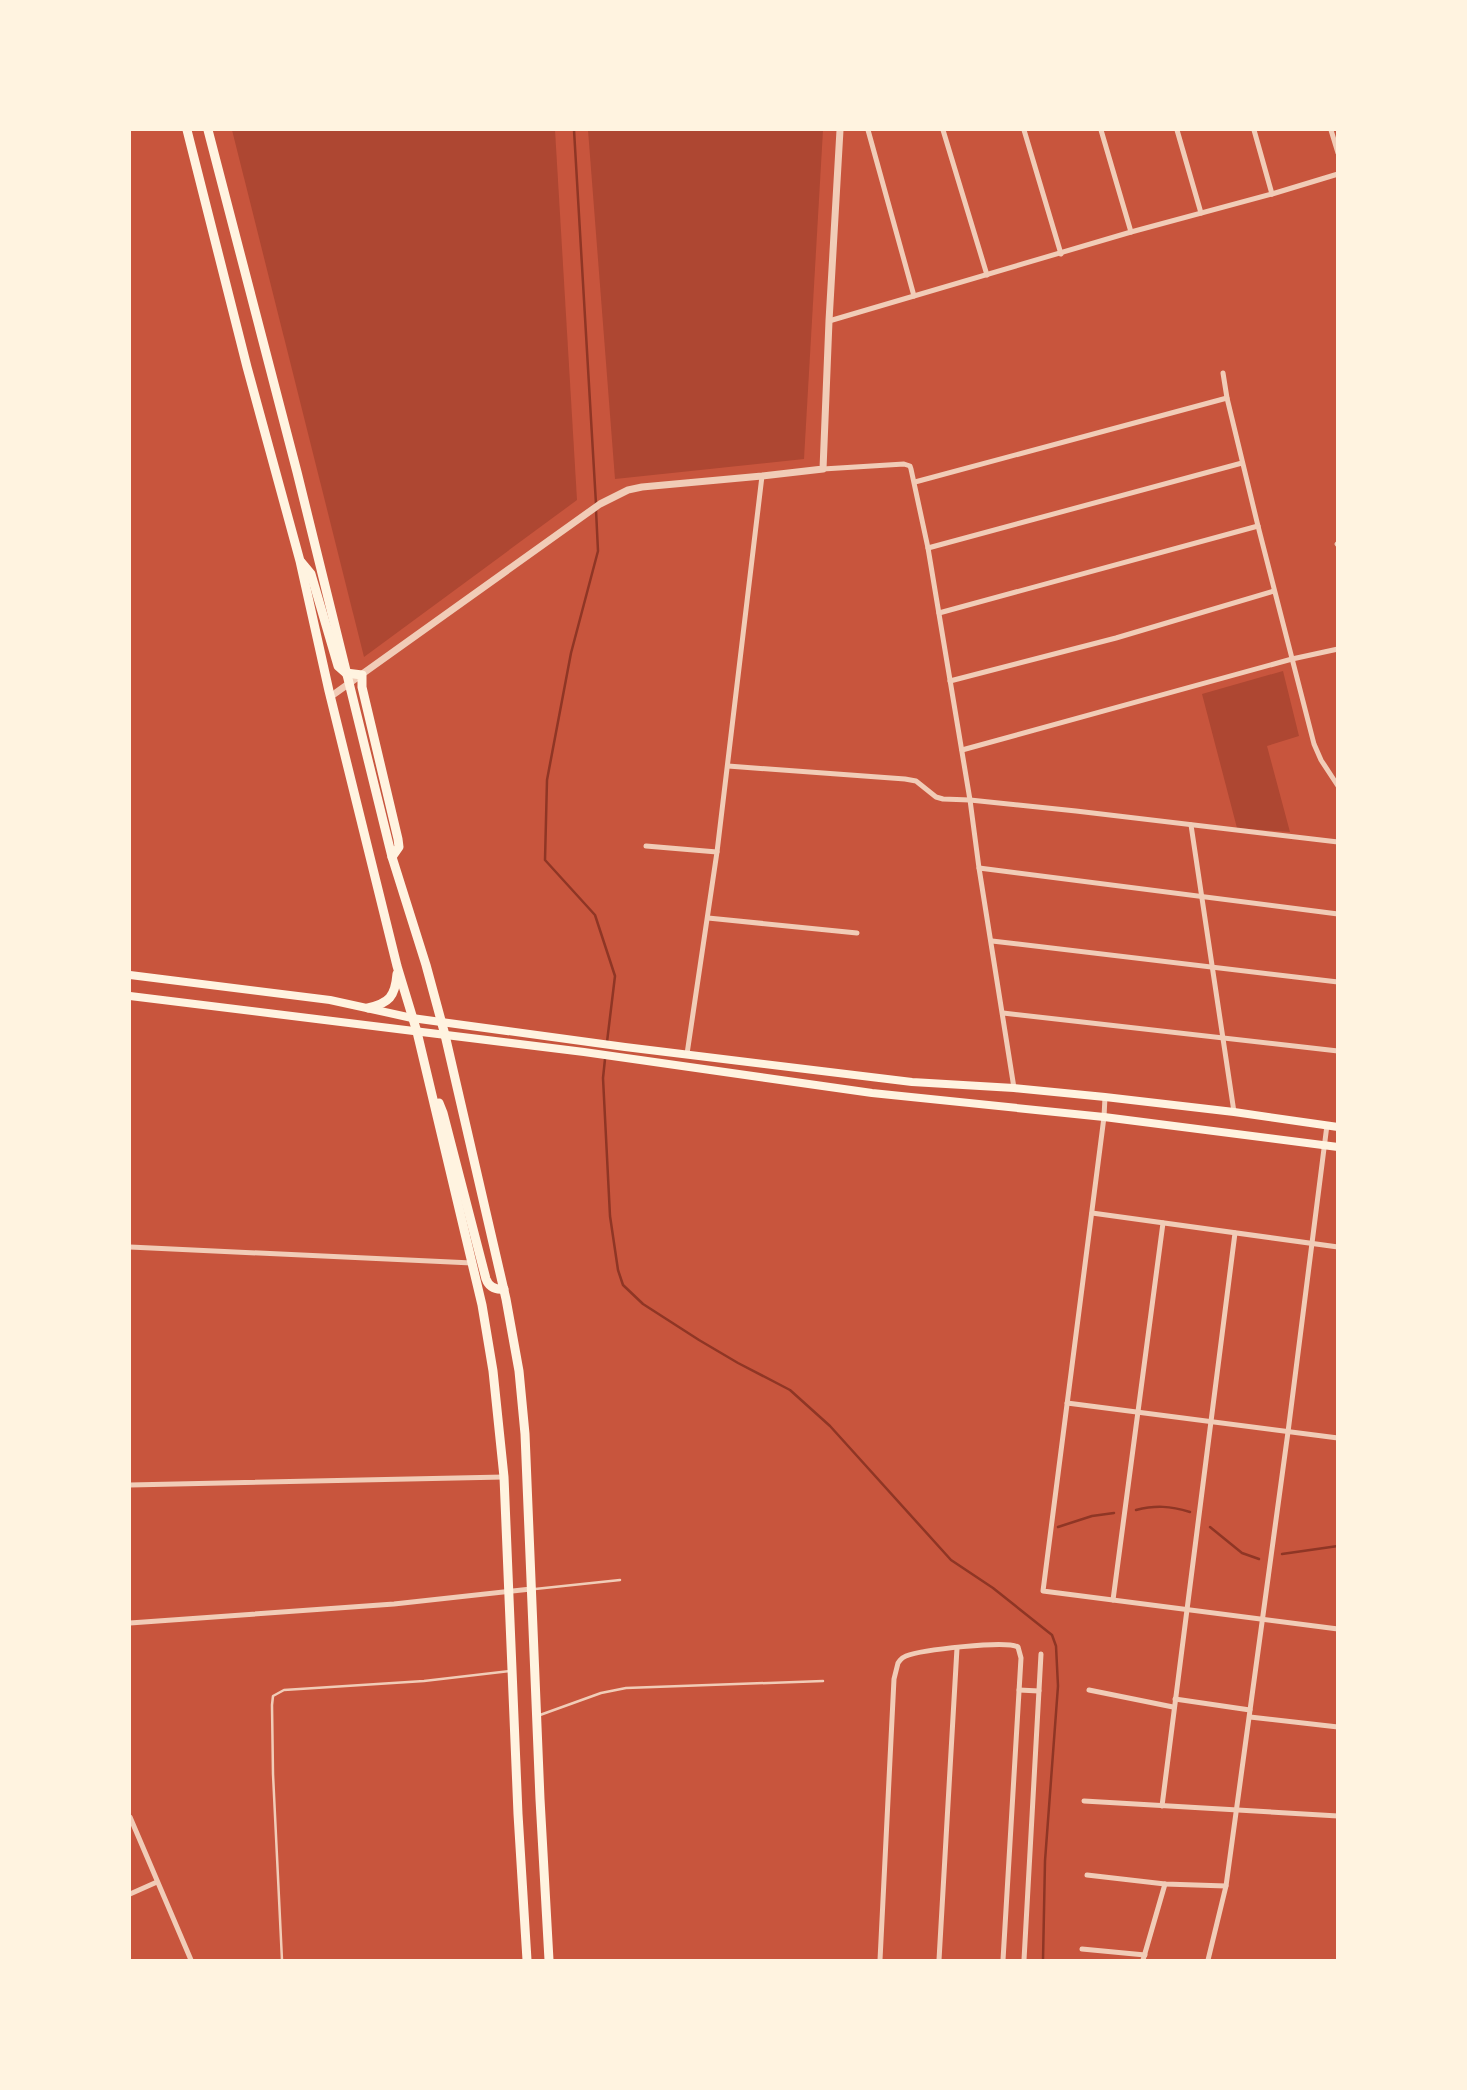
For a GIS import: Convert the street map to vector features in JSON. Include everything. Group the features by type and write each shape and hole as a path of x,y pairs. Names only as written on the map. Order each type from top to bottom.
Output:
{"main road":[{"path":"187,130 300,561 330,697 397,966 417,1032 482,1305 493,1371 504,1477 527,1961"},
{"path":"208,130 393,857 445,1035 504,1289 520,1371 550,1961"},
{"path":"300,561 311,574 335,660 346,673 362,675 362,687 398,839 399,846 393,857"},
{"path":"368,1008 381,1005 391,997 396,985 397,966"},
{"path":"130,975 330,1000 412,1018 625,1047 912,1082 1105,1097 1338,1127"},
{"path":"130,996 584,1052 873,1093 1104,1117 1338,1147"},
{"path":"431,1089 443,1113 486,1279 492,1287 504,1289"}],"street":[{"path":"823,469 840,130"},
{"path":"868,130 914,296"},
{"path":"943,130 987,275"},
{"path":"1024,130 1061,254"},
{"path":"1101,130 1131,232"},
{"path":"1177,130 1201,213"},
{"path":"1254,130 1272,194"},
{"path":"1331,130 1338,153"},
{"path":"829,321 1338,174"},
{"path":"1223,373 1242,463 1314,744 1338,786"},
{"path":"915,482 1227,398"},
{"path":"928,548 1242,463"},
{"path":"330,697 600,504 618,494 642,486 907,464 915,482 928,548 971,800 979,868 1014,1088"},
{"path":"687,1054 717,852 762,477"},
{"path":"939,614 1258,526"},
{"path":"950,681 1116,638 1274,591"},
{"path":"962,750 1292,659 1338,649"},
{"path":"728,766 905,779 916,781 936,797 943,799 1338,842"},
{"path":"1191,825 1234,1112"},
{"path":"646,846 717,852"},
{"path":"979,868 1338,914"},
{"path":"708,918 857,933"},
{"path":"992,941 1338,982"},
{"path":"1003,1013 1338,1051"},
{"path":"1105,1097 1043,1591 1338,1629"},
{"path":"1208,1961 1226,1886 1327,1125"},
{"path":"1092,1213 1338,1247"},
{"path":"1113,1600 1163,1223"},
{"path":"1162,1806 1235,1233"},
{"path":"130,1247 472,1263"},
{"path":"1067,1403 1338,1438"},
{"path":"130,1485 504,1477"},
{"path":"130,1623 394,1604 532,1589"},
{"path":"880,1961 894,1679 898,1663 909,1654 1003,1643 1015,1644 1021,1658 1003,1961"},
{"path":"939,1961 957,1648"},
{"path":"1024,1961 1041,1654"},
{"path":"1089,1689 1173,1707"},
{"path":"1019,1690 1038,1691"},
{"path":"1175,1699 1338,1727"},
{"path":"1084,1801 1338,1816"},
{"path":"130,1817 191,1961"},
{"path":"1087,1875 1165,1884 1226,1886"},
{"path":"130,1894 157,1882"},
{"path":"1082,1949 1144,1958 1165,1884"}],"lane":[{"path":"532,1589 620,1580"},
{"path":"282,1961 272,1774 274,1696 284,1690 424,1681 512,1671"},
{"path":"537,1716 601,1693 626,1688 823,1681"}],"shaded area":[{"path":"232,130 555,130 577,500 364,657"},
{"path":"588,130 823,130 804,459 615,479"},
{"path":"1283,671 1299,736 1267,746 1290,832 1237,828 1202,694"}],"waterway":[{"path":"574,130 596,504"},
{"path":"596,510 598,551 571,653 547,780 545,860 595,915 615,976 607,1042"},
{"path":"605,1059 603,1078 610,1216 618,1270 623,1285 643,1304 699,1340 790,1390 830,1426 951,1560 993,1588 1052,1635 1056,1646 1058,1686 1045,1861 1043,1960"},
{"path":"1136,1510 1163,1507 1190,1512"},
{"path":"1058,1527 1092,1516 1114,1513"},
{"path":"1210,1527 1242,1553 1259,1559"},
{"path":"1282,1554 1338,1546"}]}
